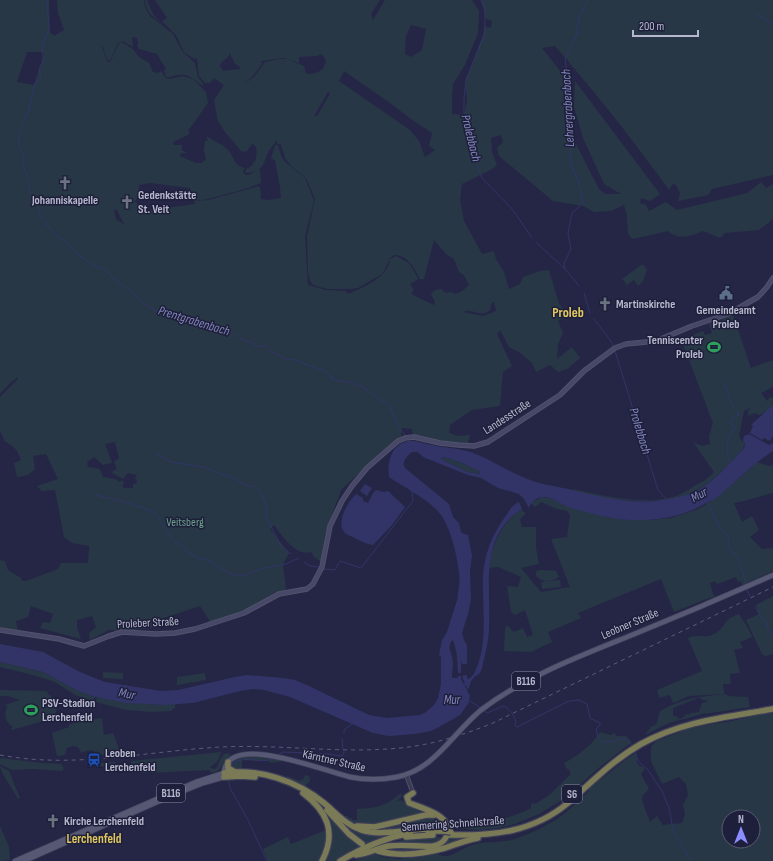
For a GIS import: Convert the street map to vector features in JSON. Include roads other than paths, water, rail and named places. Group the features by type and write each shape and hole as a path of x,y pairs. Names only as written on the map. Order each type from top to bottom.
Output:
{"highway":[{"name":"Semmering Schnellstraße","path":"346,861 356,855 397,839 444,833 492,834 518,829 552,814 567,804 600,773 629,749 655,737 695,722 752,711 773,705"},
{"name":"Semmering Schnellstraße","path":"451,833 490,831 510,828 537,818 564,801 598,771 629,749 660,731 694,719 773,709"},
{"path":"228,762 228,768 235,772"},
{"path":"224,775 235,772 266,775 289,782 315,796 353,827 366,832 378,833 425,829 431,831"},
{"path":"224,775 265,778 279,782 304,793 315,799 349,834 362,844"},
{"path":"304,793 318,806 326,820 329,836 322,861"},
{"path":"356,855 389,846 432,846 443,842 448,828 445,820 408,801 407,797 412,793"},
{"path":"341,818 353,825 369,828 426,815 437,815"},
{"name":"Semmering Schnellstraße","path":"340,861 381,840 412,833 431,831 444,833"},
{"path":"378,851 388,854 416,854 432,851 467,840 489,837 492,834"}],"main road":[{"name":"Landesstraße","path":"324,561 330,526 339,507 348,492 361,476 394,444 405,438 411,437 458,445 474,446 488,442 557,397 584,371 615,348 626,344 655,341 738,310 758,297 773,278"},
{"name":"Proleber Straße","path":"0,630 59,639 84,646 122,632 156,634 175,633 195,629 248,611 279,594 307,589 313,584 324,561"},
{"name":"Leobner Straße","path":"498,698 519,685 558,666 773,575"},
{"name":"Kärntner Straße","path":"228,762 234,757 252,754 274,756 360,779 386,779 418,769 433,758 461,729 498,698"},
{"path":"224,775 224,768 228,762"},
{"name":"B116","path":"15,861 207,777 224,775"},
{"name":"B116","path":"24,861 166,798 224,775"}],"street":[{"path":"406,774 412,793"}],"water":[{"path":"773,405 773,437 770,441 764,438 762,440 750,433 753,426 751,425"},
{"name":"Mur","path":"749,434 769,445 773,443 773,451 715,499 679,515 650,520 600,516 571,508 547,497 536,499 529,508 519,494 498,488 481,478 468,475 425,458 417,452 412,452 408,455 404,461 405,468 449,504 453,517 459,523 461,532 468,535 472,556 470,572 471,600 462,633 467,645 467,664 462,664 461,661 461,673 458,673 457,656 454,642 452,640 450,647 453,662 452,678 458,678 458,676 461,676 461,679 470,696 468,704 460,715 431,731 389,736 373,733 290,697 264,690 253,689 240,691 193,703 164,705 127,703 95,697 78,691 43,672 0,662 0,644 43,652 80,672 105,682 161,691 178,690 247,675 283,678 295,680 309,686 369,715 387,718 420,715 434,705 438,698 441,684 441,656 439,655 442,640 447,632 458,597 459,573 453,543 445,521 441,515 424,499 389,477 391,455 398,446 402,443 411,441 471,452 518,475 537,482 617,500 640,502 683,496 705,486 744,448 744,436","holes":["442,457 479,471 480,474 467,472 441,459"]},
{"path":"365,484 372,488 367,496 360,491"},
{"path":"376,490 384,492 388,491 405,507 392,525 373,545 346,534 341,525 346,508 356,494 363,498 363,501 368,503"},
{"path":"519,502 522,509 508,520 499,533 493,547 489,578 489,632 482,668 480,673 476,676 474,674 482,651 484,627 483,577 485,561 500,524 511,508"},
{"path":"467,675 467,679 472,679 468,690 462,676"}],"waterway":[{"name":"Prentgrabenbach","path":"24,121 29,110 35,83 41,79 39,69 42,65 43,59 42,46 49,30 47,0"},
{"name":"Prolebbach","path":"481,0 485,8 485,33 466,80 464,118 470,135 475,160 482,178 513,210 532,238"},
{"name":"Lehrergrabenbach","path":"580,188 570,162 571,142 567,120 568,95 565,58 570,51 577,33 579,16 585,6"},
{"path":"756,14 770,22"},
{"name":"Prentgrabenbach","path":"24,124 19,131 19,142 20,149 23,154 22,163 28,177 29,193 36,199 39,214 50,229 78,255 94,265 105,269 112,277 139,298 144,304 147,304 148,307 159,312 203,323 208,328 211,326 232,332 246,342 251,341 255,346 266,346 271,352 276,353 283,358 295,360 327,372 333,380 353,383 357,386 364,387 365,390 389,405 398,427 406,436"},
{"name":"Lehrergrabenbach","path":"565,269 564,263 571,249 568,233 571,217 573,212 583,203 581,190"},
{"name":"Prolebbach","path":"536,242 566,270 579,286"},
{"name":"Prolebbach","path":"584,293 590,313"},
{"name":"Prolebbach","path":"594,319 614,347"},
{"name":"Prolebbach","path":"615,351 658,490 667,500"},
{"path":"724,383 733,408"},
{"path":"731,464 727,454 727,443 735,428 730,423 734,417 739,415 738,411"},
{"path":"156,453 171,462 204,467 223,475 228,475 248,486 254,486 261,493 266,504 266,517 281,546 291,554"},
{"path":"323,569 335,570 340,561 361,568 413,501 412,491"},
{"path":"95,495 123,501 154,512 173,540 191,554 198,558 210,561 230,574 243,576 261,569 286,564 299,558"},
{"name":"Mur","path":"707,502 721,529 728,536 730,549 739,559 746,584"},
{"path":"304,562 310,566 319,567"},
{"path":"747,590 750,596"},
{"path":"755,607 762,618 765,619 768,629 773,635"},
{"name":"Mur","path":"462,686 468,683 476,673"},
{"path":"468,700 481,708"},
{"path":"483,710 487,713 503,706 506,707 513,715 516,722 515,725 517,727 569,701 579,700 587,704 590,718 600,723 596,729 598,737 601,740 610,742 623,738 626,739 632,746"},
{"path":"344,733 344,730 352,724"},
{"path":"342,739 343,749"},
{"path":"634,751 639,762 648,770 662,791 669,808 673,829 689,861"},
{"path":"279,754 283,752 341,756 344,752"},
{"path":"231,768 233,763 238,761 263,761 273,759"},
{"path":"228,779 230,788 248,820 267,861"}],"railway":[{"path":"0,755 28,759 83,760 193,749 243,746 333,750 378,750 424,745 470,732 493,723 773,587"}],"place":[{"name":"Johanniskapelle","path":"65,183"},
{"name":"Gedenkstätte St. Veit","path":"127,202"},
{"name":"Gemeindeamt Proleb","path":"726,293"},
{"name":"Martinskirche","path":"605,304"},
{"name":"Tenniscenter Proleb","path":"714,347"},
{"name":"PSV-Stadion Lerchenfeld","path":"31,710"},
{"name":"Leoben Lerchenfeld","path":"94,760"},
{"name":"Kirche Lerchenfeld","path":"53,821"}],"district":[{"name":"Proleb","path":"568,312"},
{"name":"Lerchenfeld","path":"94,839"}],"park label":[{"name":"Veitsberg","path":"185,522"}]}
